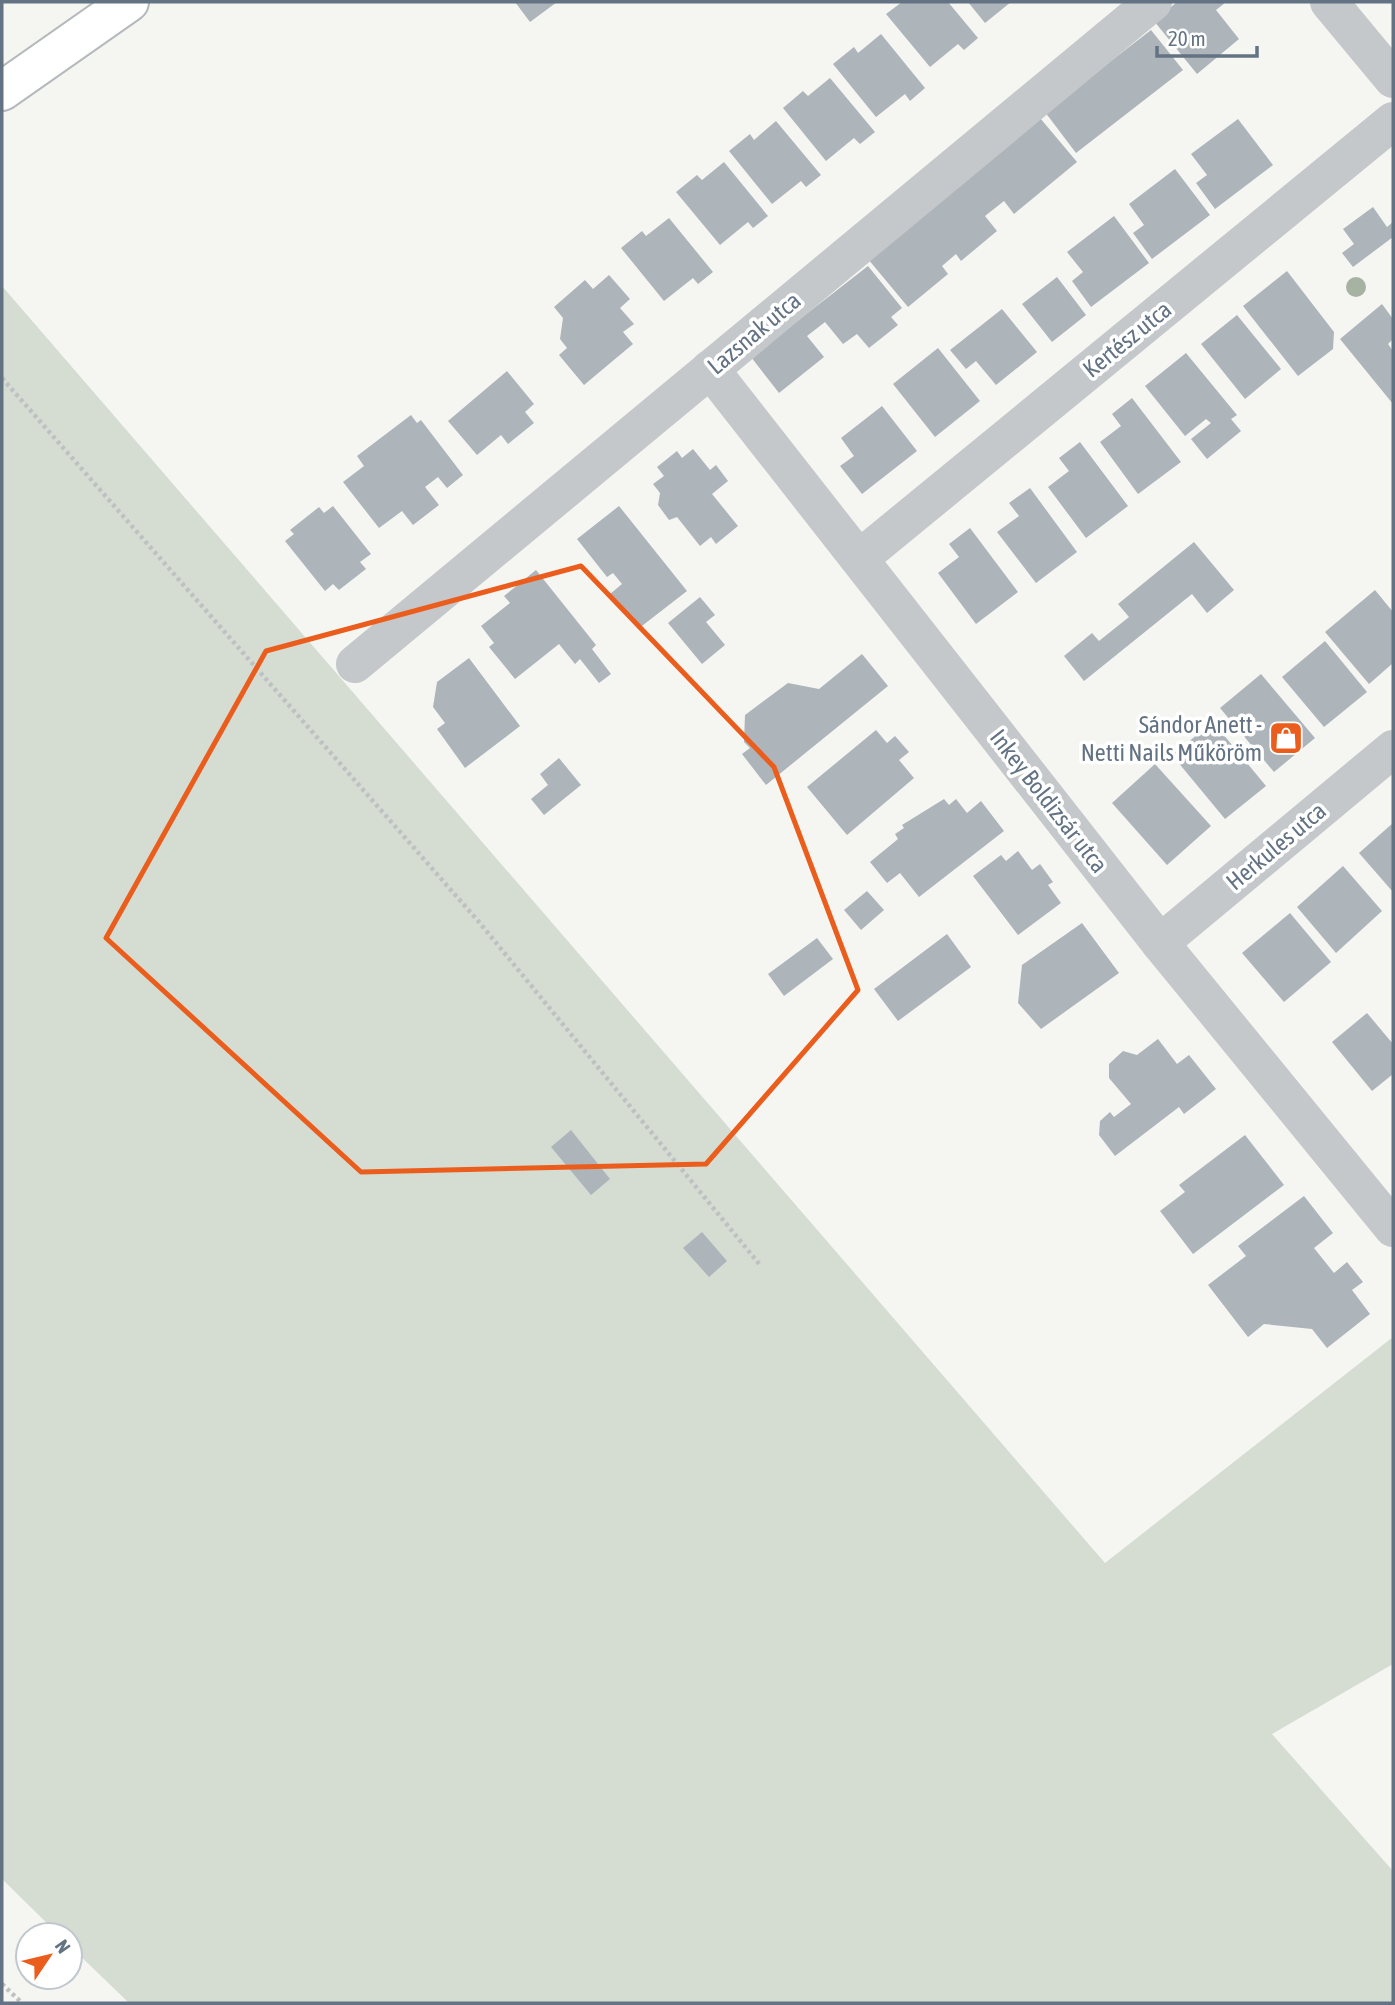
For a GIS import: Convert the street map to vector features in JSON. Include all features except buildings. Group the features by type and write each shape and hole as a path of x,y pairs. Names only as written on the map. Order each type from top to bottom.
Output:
{"main road":[{"path":"2,91 129,2"}],"street":[{"name":"Lazsnak utca","path":"355,664 1153,2"},
{"path":"1329,2 1393,79"},
{"name":"Kertész utca","path":"860,558 1393,121"},
{"name":"Inkey Boldizsár utca","path":"710,369 1160,943 1393,1228"},
{"name":"Herkules utca","path":"1160,943 1393,749"}],"path":[{"path":"2,378 479,922 760,1265"},
{"path":"2,1984 22,2003"}],"highlighted area":[{"path":"581,566 774,767 858,990 706,1164 361,1172 106,938 266,651"}],"shaded area":[{"path":"2,286 1105,1563 1393,1337 1393,1664 1272,1734 1393,1871 1393,2003 129,2003 84,1960 84,1921 45,1921 2,1879"}],"place":[{"name":"Sándor Anett - Netti Nails Műköröm","path":"1286,738"}]}
